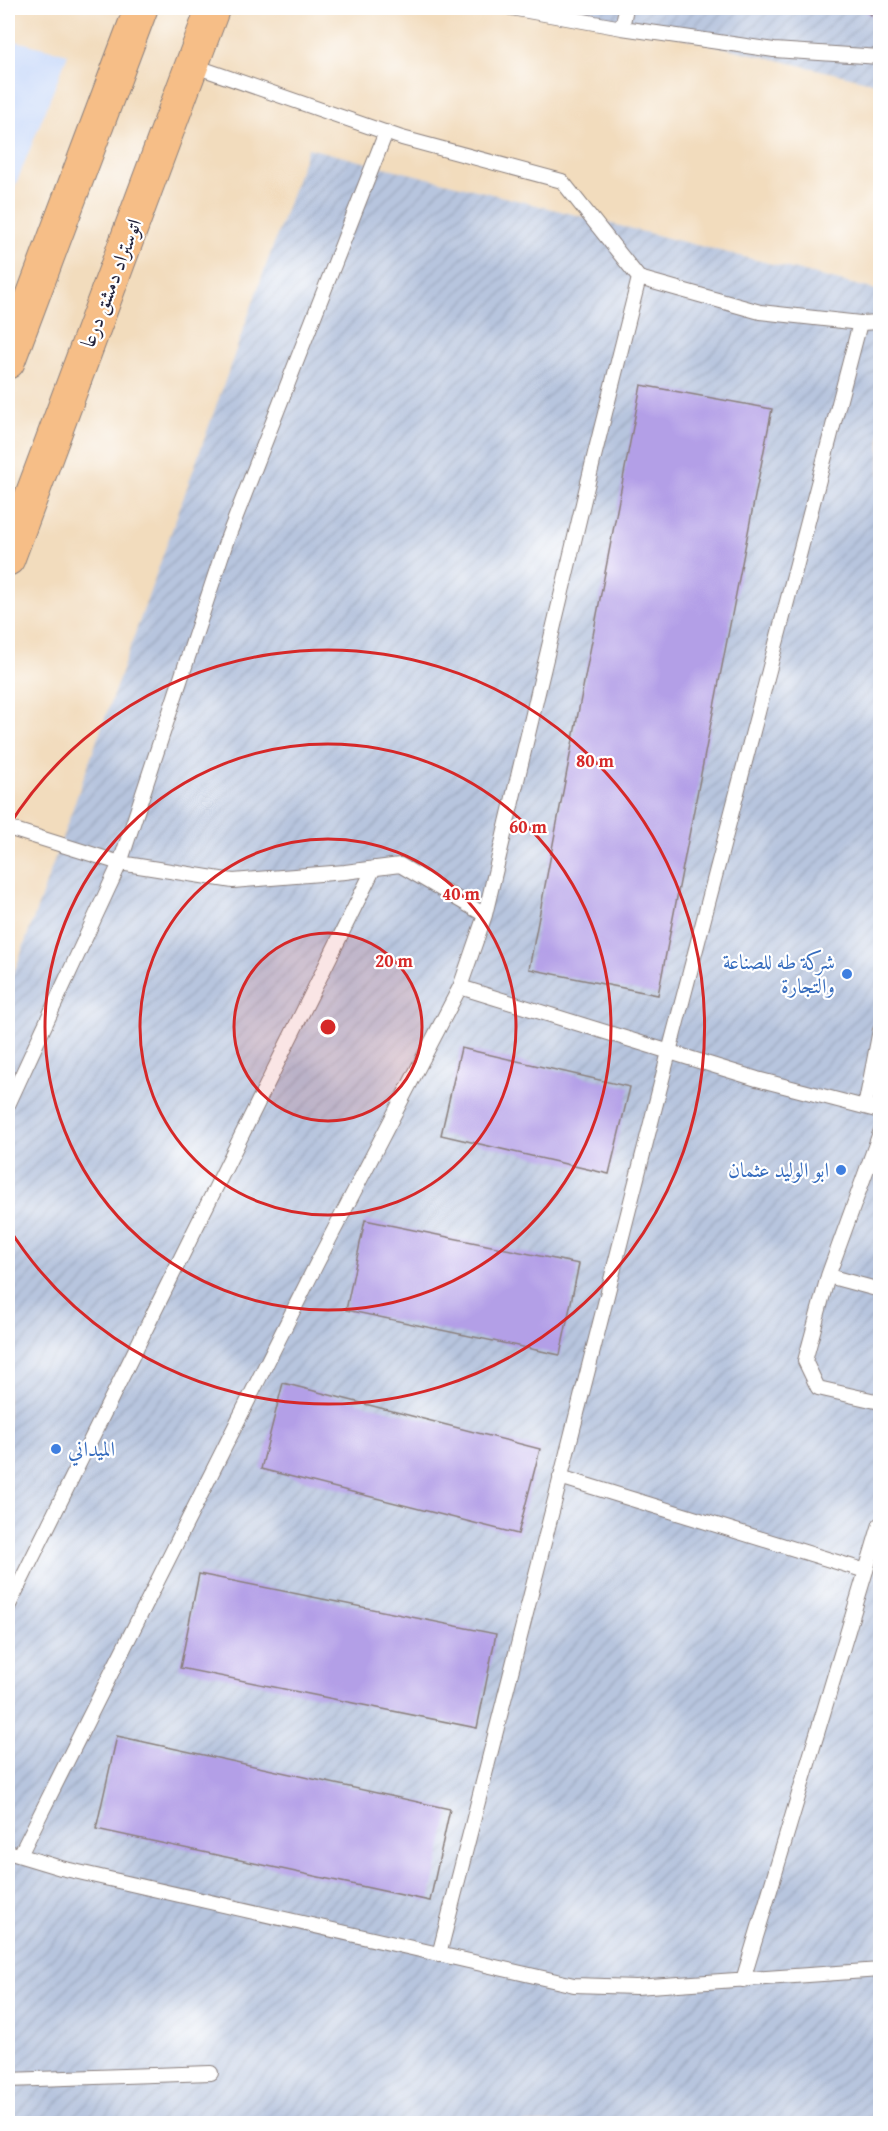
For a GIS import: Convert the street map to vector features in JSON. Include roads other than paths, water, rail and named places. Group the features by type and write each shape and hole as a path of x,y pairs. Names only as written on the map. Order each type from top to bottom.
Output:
{"highway":[{"path":"8,362 141,8"},
{"name":"اتوستراد دمشق درعا","path":"8,559 213,8"}],"lane":[{"path":"511,8 622,28 774,50 880,57"},
{"path":"622,28 626,8"},
{"path":"192,65 386,132 562,181 639,278 760,312 860,323 880,322"},
{"path":"8,1105 120,863 226,542 386,132"},
{"path":"639,278 594,453 485,915 460,987 14,1853 61,1868 574,1985 636,1988 880,1970"},
{"path":"439,1954 669,1052 860,323"},
{"path":"8,828 120,863 233,881 400,865 485,915"},
{"path":"8,1607 374,868"},
{"path":"460,987 757,1079 880,1111"},
{"path":"865,1107 880,1030"},
{"path":"880,1133 828,1276 805,1361 818,1388 880,1402"},
{"path":"828,1276 880,1290"},
{"path":"560,1477 866,1572"},
{"path":"743,1980 880,1524"},
{"path":"8,2080 211,2073"}],"place":[{"name":"شركة طه للصناعة والتجارة","path":"847,974"},
{"name":"ابو الوليد عثمان","path":"841,1170"},
{"name":"الميداني","path":"56,1449"}]}
